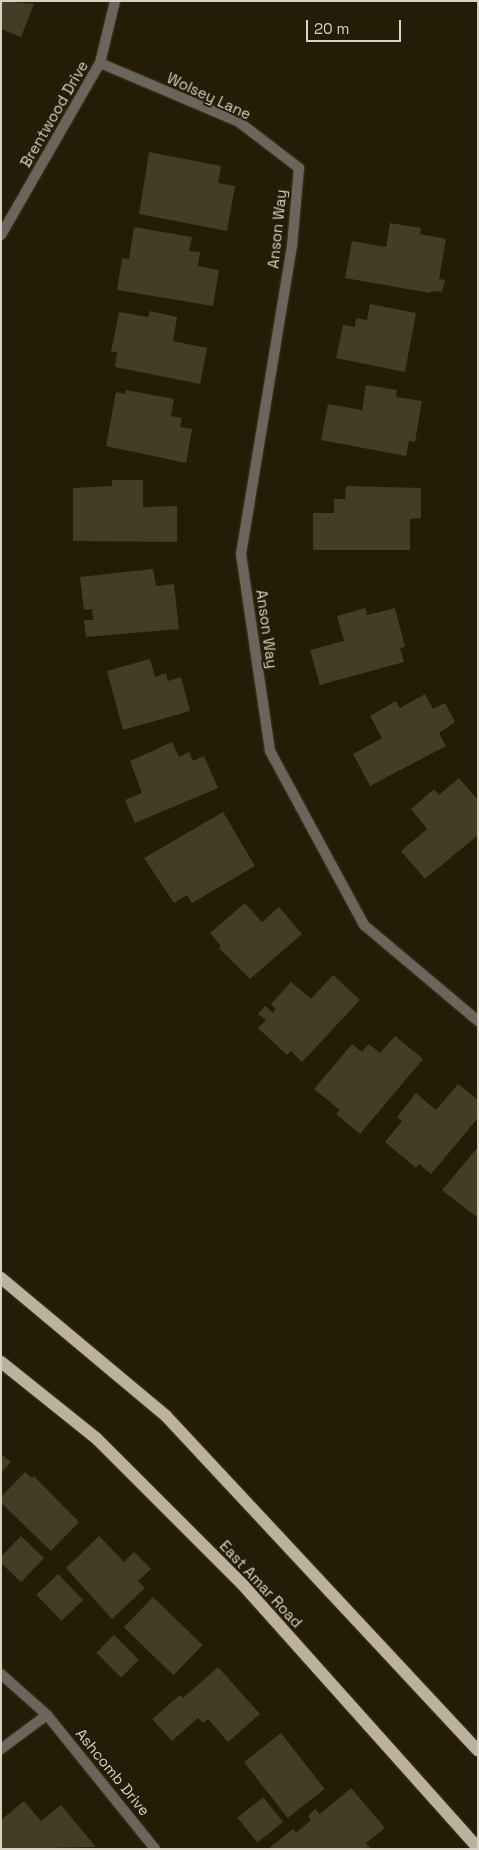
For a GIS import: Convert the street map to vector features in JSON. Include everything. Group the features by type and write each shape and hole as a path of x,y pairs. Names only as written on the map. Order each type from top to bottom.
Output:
{"main road":[{"path":"1,1278 166,1416 478,1750"},
{"name":"East Amar Road","path":"1,1362 96,1438 243,1585 478,1848"}],"street":[{"name":"Brentwood Drive","path":"1,235 100,64 115,1"},
{"name":"Wolsey Lane","path":"100,64 239,122 299,168"},
{"name":"Anson Way","path":"299,168 292,246 241,554 270,751 364,925 478,1021"},
{"name":"Ashcomb Drive","path":"1,1674 47,1715 155,1849"},
{"path":"1,1749 47,1715"}],"building":[{"path":"1,1 34,4 21,37 1,29"},
{"path":"149,152 221,166 218,183 235,186 227,231 139,214"},
{"path":"390,223 421,228 420,234 446,239 439,279 445,280 442,292 431,291 430,293 345,278 352,241 386,247"},
{"path":"134,227 192,237 189,251 200,252 198,266 219,270 213,306 117,290 122,258 129,259"},
{"path":"370,304 416,313 405,372 336,358 343,325 355,327 356,318 367,320"},
{"path":"150,311 177,317 173,341 207,348 200,384 115,367 117,352 111,352 119,312 148,317"},
{"path":"366,385 397,390 396,397 422,401 415,442 409,441 406,456 321,440 328,404 362,410"},
{"path":"126,390 174,399 171,416 182,418 180,427 192,429 186,463 106,446 116,392 125,394"},
{"path":"112,480 143,480 143,507 177,506 177,542 73,541 73,488 112,486"},
{"path":"346,486 421,488 421,518 410,519 410,550 313,550 313,513 334,513 334,499 345,499"},
{"path":"153,569 156,586 174,584 179,629 86,637 84,620 93,620 92,609 84,610 80,577"},
{"path":"365,608 367,615 395,608 405,647 400,648 404,662 320,685 310,650 344,641 337,616"},
{"path":"150,659 155,677 166,673 168,681 181,677 190,711 123,730 107,671"},
{"path":"425,694 433,709 445,703 455,722 439,733 446,746 370,786 353,754 382,738 370,716 396,701 400,708"},
{"path":"172,742 179,757 189,752 193,761 204,756 218,788 135,823 125,800 142,793 130,761"},
{"path":"459,778 478,800 478,835 425,879 401,851 427,829 411,809 434,789 439,795"},
{"path":"223,812 255,866 192,903 187,895 174,903 144,858"},
{"path":"245,903 262,922 279,907 302,934 250,979 219,948 221,946 210,933"},
{"path":"333,975 360,1000 302,1062 291,1051 287,1055 258,1028 266,1020 258,1014 265,1006 273,1013 276,1009 271,1004 291,982 311,999"},
{"path":"395,1036 423,1059 360,1134 336,1114 340,1110 314,1089 352,1044 362,1052 369,1044 380,1053"},
{"path":"458,1084 478,1100 478,1118 431,1174 419,1164 416,1168 385,1142 402,1121 397,1117 416,1093 436,1110"},
{"path":"478,1147 478,1218 442,1190"},
{"path":"1,1454 11,1462 1,1473"},
{"path":"25,1472 32,1478 34,1476 79,1522 51,1551 1,1503 1,1497"},
{"path":"21,1536 44,1558 21,1582 1,1563 1,1557"},
{"path":"99,1536 124,1562 134,1552 151,1569 138,1581 145,1588 112,1619 66,1568"},
{"path":"58,1574 83,1600 61,1621 36,1595"},
{"path":"153,1597 203,1645 173,1675 124,1627"},
{"path":"114,1635 139,1660 121,1677 96,1653"},
{"path":"218,1667 260,1714 228,1742 208,1719 203,1723 198,1718 172,1741 152,1719 180,1695 183,1698"},
{"path":"281,1733 325,1789 288,1818 244,1762"},
{"path":"351,1788 385,1828 366,1843 371,1849 268,1849 293,1829 296,1833 311,1820 308,1816 315,1809 320,1814"},
{"path":"263,1797 283,1822 257,1843 237,1818"},
{"path":"24,1801 41,1821 61,1805 96,1847 1,1849 1,1820"}]}
